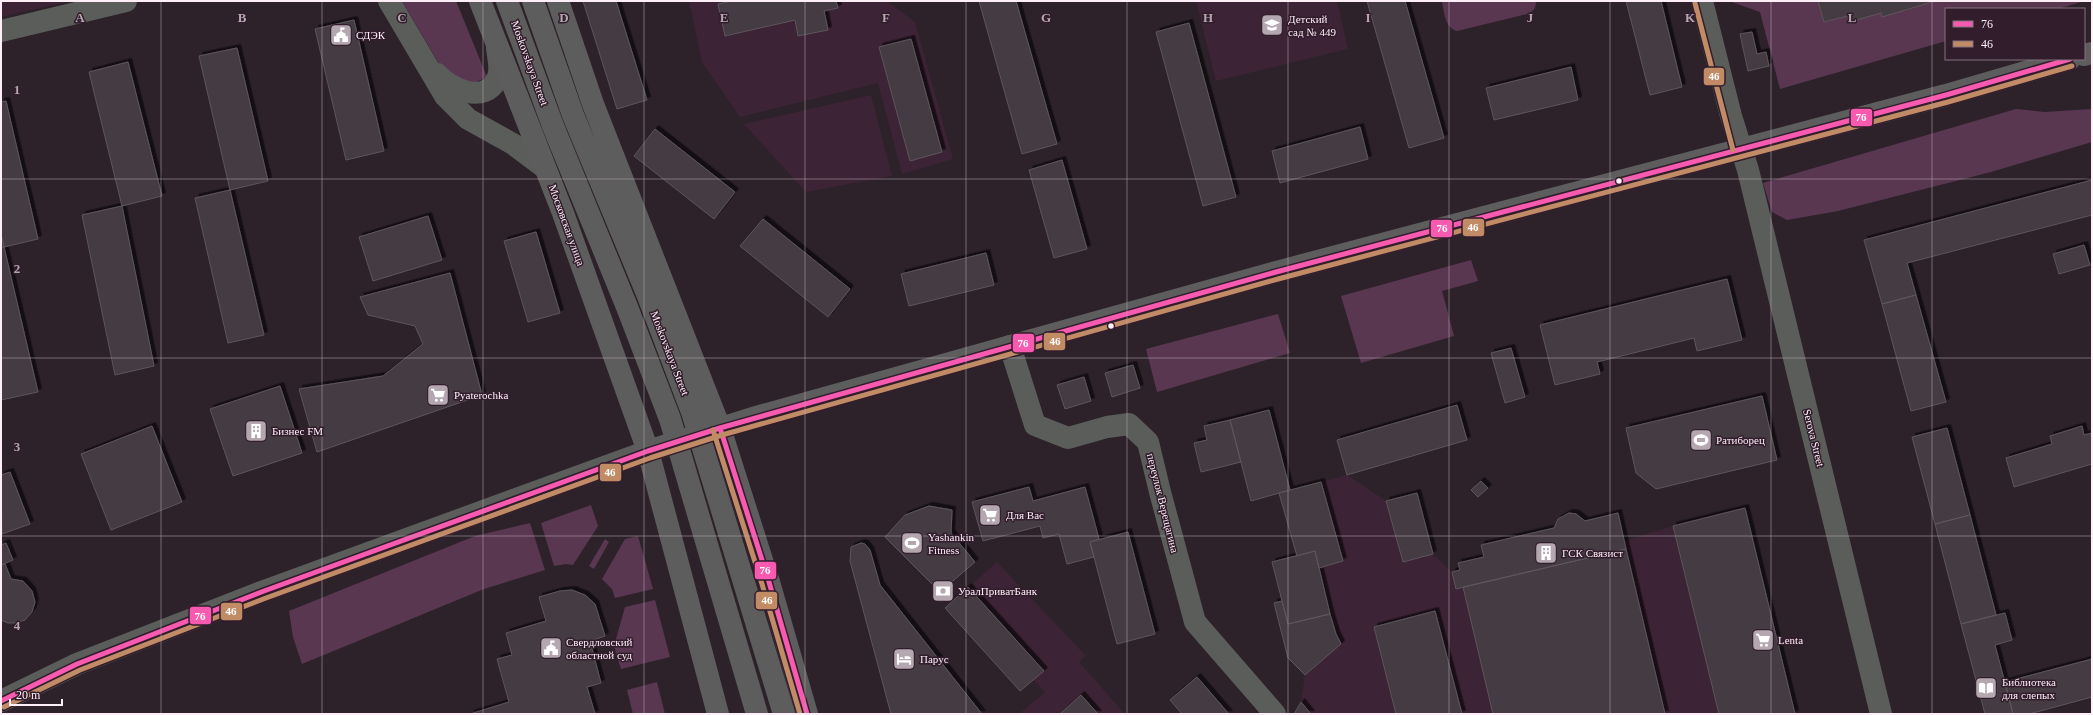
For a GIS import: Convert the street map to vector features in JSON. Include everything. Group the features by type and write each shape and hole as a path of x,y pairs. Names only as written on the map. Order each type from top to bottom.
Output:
{"main road":[{"name":"Московская улица","path":"480,1 607,333 648,451 718,714"},
{"name":"Moskovskaya Street","path":"507,1 553,126 627,306 670,420 757,714"},
{"name":"Moskovskaya Street","path":"533,1 574,115 648,296 692,412 744,578 784,714"},
{"path":"558,1 593,104 720,428 769,582 807,714"},
{"path":"648,451 720,428 1276,272 1740,148 1938,97 2067,60"}],"street":[{"path":"1,31 126,1"},
{"path":"389,1 424,58 445,96 468,119 513,144 545,168"},
{"name":"Serova Street","path":"1702,1 1740,148 1748,170 1881,714"},
{"path":"424,58 444,82 456,89 466,92 484,91 492,88 498,78 500,65 496,41"},
{"name":"переулок Верещагина","path":"1010,346 1035,425 1068,438 1106,427 1129,424 1148,442 1195,622 1275,714"},
{"path":"1,701 77,664 264,591 648,451"}],"shaded area":[{"path":"1,1 70,1 1,17"},
{"path":"402,1 456,1 487,77 476,82 465,84 447,77"},
{"path":"689,1 887,1 915,22 953,159 902,174 878,83 740,117 702,62"},
{"name":"Детский сад № 449","path":"1196,1 1337,1 1348,49 1216,81"},
{"path":"1442,1 1536,1 1534,9 1527,14 1457,31 1450,27 1444,15"},
{"path":"1729,1 1818,1 1824,22 1847,16 1881,13 1882,16 1932,1 2085,1 2060,8 1945,8 1945,41 1780,89 1760,12"},
{"path":"871,95 892,176 806,192 744,124"},
{"path":"2016,109 2045,112 2092,109 2092,142 1991,172 1838,211 1787,220 1772,212 1763,183"},
{"path":"1471,260 1478,281 1442,291 1454,336 1361,363 1341,296"},
{"path":"1278,314 1290,353 1157,392 1146,349"},
{"path":"1347,475 1386,501 1403,562 1433,554 1452,572 1460,570 1458,563 1484,557 1481,545 1554,528 1558,519 1569,513 1576,514 1585,521 1618,513 1624,541 1673,526 1719,714 1294,714 1301,702 1305,675 1341,644 1330,614 1319,568 1343,561 1321,482"},
{"path":"591,505 598,526 573,565 566,564 554,566 541,523"},
{"path":"530,523 545,570 484,589 302,664 293,637 289,611 475,536"},
{"path":"638,536 653,589 615,598 612,589 602,579 625,539"},
{"path":"605,539 609,542 594,569 589,566"},
{"path":"997,562 1086,656 1079,662 1125,714 1019,714 1045,692 1034,680 1020,691 945,608"},
{"path":"655,600 670,657 621,669 614,646 625,607"},
{"path":"657,682 665,714 633,714 627,690"}],"building":[{"path":"583,1 616,1 647,100 617,109"},
{"path":"732,1 836,1 838,8 824,11 828,30 798,36 795,20 725,36 718,4"},
{"path":"979,1 1016,1 1057,144 1022,154"},
{"path":"1367,1 1405,1 1444,138 1409,148"},
{"path":"1626,1 1661,1 1682,87 1650,95"},
{"path":"1818,1 1932,2 1882,17 1881,13 1849,22 1847,16 1824,22"},
{"path":"354,20 384,151 346,160 315,29"},
{"path":"1189,23 1236,197 1203,206 1156,32"},
{"path":"1752,32 1757,54 1766,52 1769,66 1748,71 1740,34"},
{"path":"911,39 942,152 910,161 879,47"},
{"path":"237,48 268,181 230,190 199,56"},
{"path":"128,62 162,196 122,206 89,72"},
{"path":"1571,67 1578,100 1494,120 1486,88"},
{"path":"6,101 38,239 4,247 1,234 1,102"},
{"path":"1360,127 1368,159 1280,183 1272,151"},
{"path":"655,129 735,192 714,219 634,156"},
{"path":"1062,160 1087,249 1054,258 1029,170"},
{"path":"2092,180 2092,215 1907,263 1916,295 1882,304 1864,240"},
{"path":"230,190 264,335 228,343 195,198"},
{"path":"122,206 154,366 115,375 82,215"},
{"path":"428,216 442,260 373,281 359,237"},
{"path":"763,219 850,289 828,317 740,246"},
{"path":"536,232 560,313 528,322 504,241"},
{"path":"1,234 4,247 1,247"},
{"path":"2084,245 2090,265 2059,274 2053,254"},
{"path":"1,247 4,247 38,392 1,400"},
{"path":"986,253 994,285 909,306 901,274"},
{"path":"450,273 482,395 317,452 299,389 383,376 423,344 415,326 368,315 360,297"},
{"path":"1727,279 1742,340 1697,351 1694,338 1597,362 1600,374 1555,385 1540,325"},
{"path":"1916,295 1946,402 1911,411 1882,304"},
{"path":"1511,348 1525,397 1505,403 1491,353"},
{"path":"1133,365 1140,388 1112,397 1105,373"},
{"path":"1084,377 1091,401 1065,409 1057,385"},
{"name":"Бизнес FM","path":"280,386 302,453 233,476 210,409"},
{"name":"Ратиборец","path":"1762,396 1777,460 1656,489 1636,473 1626,428"},
{"path":"1457,405 1467,440 1347,475 1337,440"},
{"path":"1269,410 1290,490 1251,501 1230,420"},
{"path":"1230,420 1241,462 1201,472 1194,443 1207,440 1204,426"},
{"path":"152,426 182,502 111,530 81,454"},
{"path":"2082,426 2084,435 2092,433 2092,464 2014,487 2006,458 2052,444 2050,436"},
{"path":"1947,428 1970,515 1935,524 1912,437"},
{"path":"10,472 30,524 2,534 1,475"},
{"path":"1481,481 1488,488 1478,497 1471,490"},
{"path":"1321,482 1343,561 1319,568 1315,551 1297,556 1279,493"},
{"path":"1029,487 1033,501 1085,487 1099,539 1090,542 1094,557 1067,564 1059,534 1043,538 1040,526 983,541 972,502"},
{"path":"1417,493 1433,554 1403,562 1386,501"},
{"path":"929,506 952,510 951,533 975,562 940,592 885,537 905,515"},
{"path":"1745,508 1795,714 1719,714 1673,526"},
{"name":"ГСК Связист","path":"1569,513 1576,514 1585,521 1618,513 1626,549 1456,589 1452,572 1460,570 1458,563 1484,557 1481,545 1554,528 1558,519"},
{"path":"1970,515 1996,615 1961,624 1935,524"},
{"path":"1128,532 1155,634 1117,644 1090,542"},
{"path":"6,543 13,560 1,565 1,545"},
{"path":"861,543 865,544 870,550 880,585 982,714 891,714 850,561 851,547"},
{"path":"1626,549 1665,714 1493,714 1463,587"},
{"path":"1315,551 1330,614 1288,624 1272,562"},
{"path":"5,564 11,579 23,581 32,591 35,602 32,612 25,620 16,623 8,623 1,620 1,565"},
{"path":"968,587 1044,671 1020,691 945,608"},
{"name":"Свердловский областной суд","path":"572,590 585,595 595,604 605,636 590,641 601,683 587,687 595,714 470,714 509,702 497,659 512,655 506,633 546,621 539,597 560,591"},
{"path":"1282,601 1288,624 1330,614 1336,634 1341,644 1305,675 1288,658 1274,603"},
{"path":"1435,611 1462,714 1396,714 1374,627"},
{"path":"2005,613 2012,640 1995,645 2013,714 1985,714 1961,624"},
{"path":"2092,659 2092,697 2029,714 2013,714 2005,682"},
{"path":"1197,677 1229,714 1182,714 1170,700"},
{"path":"1081,695 1098,714 1060,714"},
{"path":"1301,702 1311,714 1294,714"}],"transit line":[{"name":"46","path":"1695,3 1733,150"},
{"name":"76","path":"1,701 77,664 264,591 648,451 720,428 1276,272 1946,95 2067,60"},
{"name":"46","path":"4,707 80,670 266,598 650,458 722,435 1278,279 1948,102 2072,66"},
{"name":"76","path":"720,428 769,582 807,714"},
{"name":"46","path":"713,430 762,584 800,714"}],"place":[{"name":"Детский сад № 449","path":"1272,25"},
{"name":"СДЭК","path":"341,35"},
{"name":"Pyaterochka","path":"438,395"},
{"name":"Бизнес FM","path":"256,431"},
{"name":"Ратиборец","path":"1701,440"},
{"name":"Для Вас","path":"990,515"},
{"name":"Yashankin Fitness","path":"912,543"},
{"name":"ГСК Связист","path":"1546,553"},
{"name":"УралПриватБанк","path":"943,591"},
{"name":"Lenta","path":"1763,640"},
{"name":"Свердловский областной суд","path":"551,648"},
{"name":"Парус","path":"904,659"},
{"name":"Библиотека для слепых","path":"1986,688"}]}
